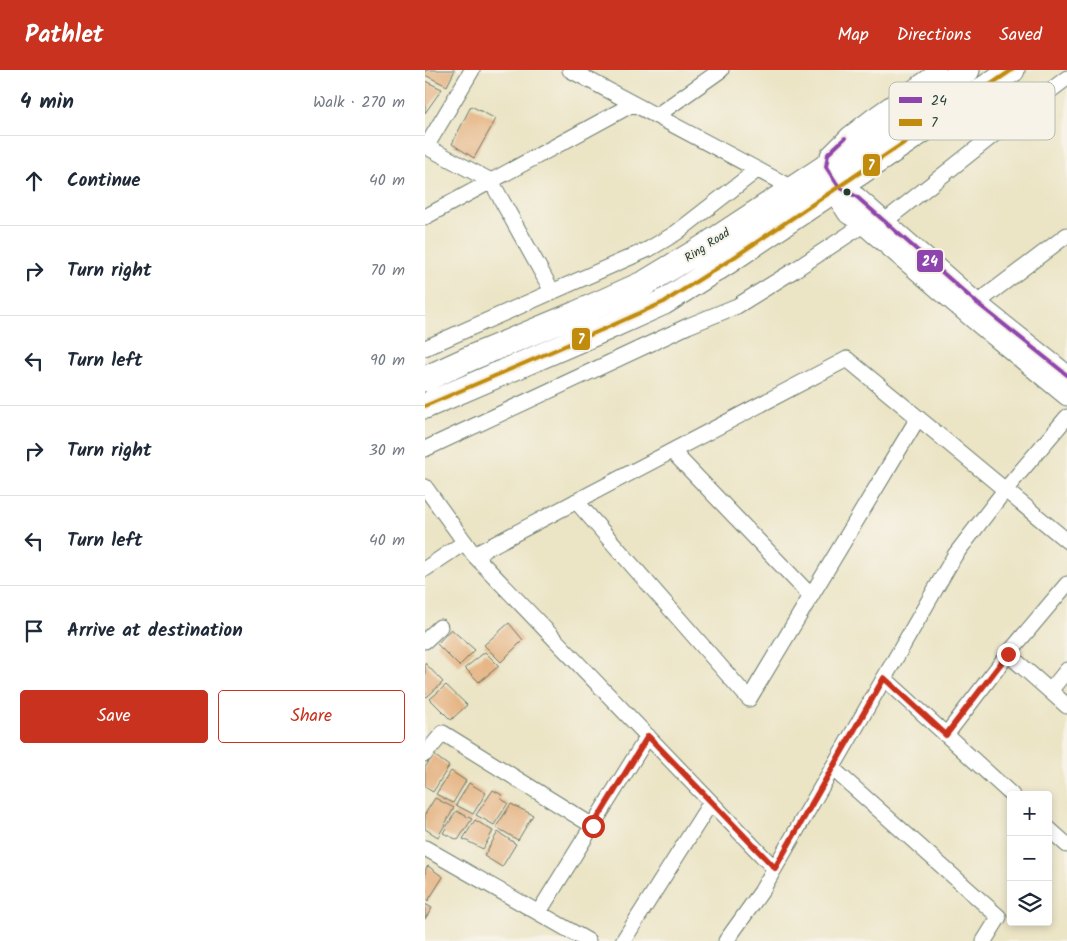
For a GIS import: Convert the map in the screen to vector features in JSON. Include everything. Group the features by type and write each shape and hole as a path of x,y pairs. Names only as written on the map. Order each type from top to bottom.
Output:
{"highway":[{"name":"Ring Road","path":"952,82 967,70"},
{"name":"Ring Road","path":"992,82 1012,70"},
{"name":"Ring Road","path":"425,406 664,302 730,260 889,132"},
{"name":"Ring Road","path":"425,379 645,282 703,248 792,188 828,180 895,140"}],"street":[{"path":"472,70 425,146 491,181 552,291"},
{"path":"570,70 792,188"},
{"path":"655,116 721,70"},
{"path":"921,82 938,70"},
{"path":"1055,87 1067,78"},
{"path":"425,217 633,104"},
{"path":"889,105 848,135 828,154 828,180 849,214 1067,396"},
{"path":"885,221 987,140"},
{"path":"425,348 649,249 676,233 757,170"},
{"path":"828,180 857,196 977,303 1067,375"},
{"path":"425,449 688,326 737,306 863,225"},
{"path":"977,303 1064,241"},
{"path":"425,568 576,501 847,358 1067,541"},
{"path":"727,941 761,892 955,555 1005,490 1067,417"},
{"path":"576,501 749,698 918,418"},
{"path":"672,450 811,596"},
{"path":"425,487 469,549 775,868"},
{"path":"946,735 1008,654 1067,584"},
{"path":"425,641 440,627"},
{"path":"1008,654 1067,706"},
{"path":"1050,691 1067,670"},
{"path":"884,678 1008,791"},
{"path":"425,754 443,733 593,826"},
{"path":"539,912 648,736"},
{"path":"832,768 999,917 984,941"},
{"path":"623,941 711,802"},
{"path":"1052,832 1067,845"},
{"path":"425,848 588,941"}],"building":[{"path":"425,70 455,70 447,86 425,75"},
{"path":"425,81 442,89 425,113"},
{"path":"471,106 496,119 474,158 452,144"},
{"path":"509,623 523,640 501,662 484,645"},
{"path":"451,629 475,650 459,666 437,644"},
{"path":"485,652 499,666 479,682 465,668"},
{"path":"425,663 443,682 427,697 425,695"},
{"path":"446,685 467,705 451,720 430,699"},
{"path":"434,755 449,766 433,792 425,787 425,767"},
{"path":"451,771 466,781 453,803 436,794"},
{"path":"469,783 486,793 473,814 456,805"},
{"path":"493,790 502,795 501,799 508,803 494,825 476,815"},
{"path":"435,798 454,808 438,837 425,829 425,814"},
{"path":"511,804 533,815 518,840 496,827"},
{"path":"456,811 472,819 458,840 443,833"},
{"path":"475,820 493,831 483,849 463,839"},
{"path":"498,832 516,844 502,867 484,856"},
{"path":"428,866 443,877 428,901 425,899 425,870"},
{"path":"425,904 432,908 425,919"}],"transit line":[{"name":"7","path":"994,82 1012,70"},
{"name":"24","path":"845,138 828,154 826,167 839,187 857,197 977,303 1067,375"},
{"name":"7","path":"425,406 664,302 730,260 908,140"}],"route":[{"path":"593,826 648,736 775,868 884,678 946,735 1008,654"}]}
